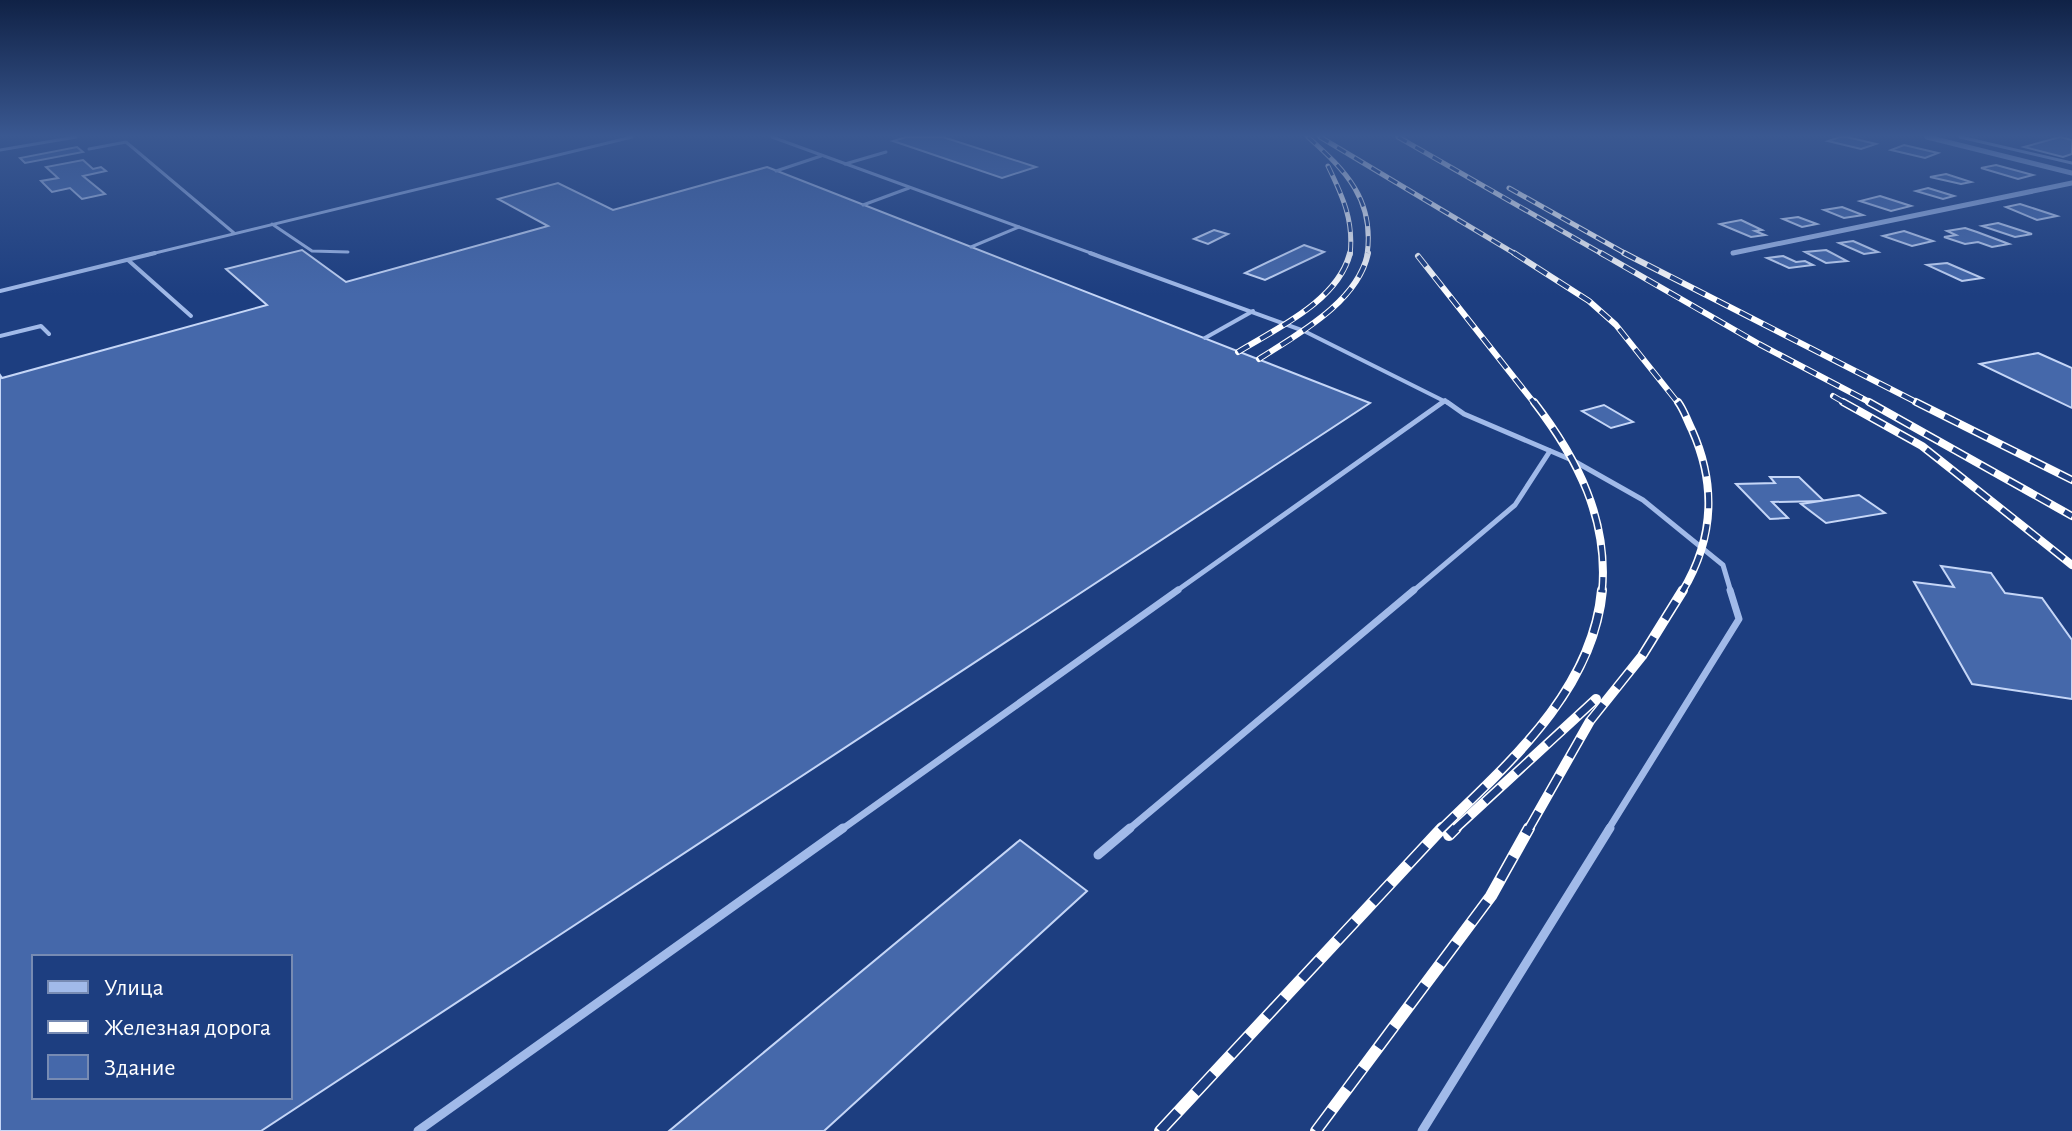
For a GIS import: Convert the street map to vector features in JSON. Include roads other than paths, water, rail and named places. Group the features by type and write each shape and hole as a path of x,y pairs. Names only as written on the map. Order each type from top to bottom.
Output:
{"street":[{"path":"1733,253 2039,190"}],"lane":[{"path":"183,190 234,233"},
{"path":"0,291 414,190"},
{"path":"863,205 904,190"},
{"path":"914,190 1304,331 1445,400 1464,414 1550,451 1643,500 1723,565 1739,619 1422,1131"},
{"path":"272,224 312,251 348,252"},
{"path":"971,247 1019,227"},
{"path":"128,260 191,316"},
{"path":"1205,338 1253,311"},
{"path":"0,336 41,326 49,334"},
{"path":"418,1131 1445,400"},
{"path":"1098,855 1515,505 1550,451"}],"railway":[{"path":"1339,190 1350,231 1350,255"},
{"path":"1356,190 1366,218 1367,255"},
{"path":"1408,190 1517,255"},
{"path":"1490,190 1604,255"},
{"path":"1512,190 1628,255"},
{"path":"1238,352 1320,299 1343,270 1350,253"},
{"path":"1259,359 1308,327 1339,301 1362,271 1368,253"},
{"path":"1514,253 1589,301 1616,325 1679,404"},
{"path":"1601,253 1759,344 1873,404"},
{"path":"1624,253 1920,404"},
{"path":"1418,256 1535,404"},
{"path":"1833,396 1847,404"},
{"path":"1534,402 1564,445 1587,491 1600,539 1602,592"},
{"path":"1678,402 1700,451 1708,492 1706,532 1701,552 1682,592"},
{"path":"1843,402 1922,446 2072,565"},
{"path":"1869,402 2072,516"},
{"path":"1916,402 1920,404"},
{"path":"1920,404 2072,480"},
{"path":"1441,829 1519,752 1565,693 1595,627 1602,590"},
{"path":"1528,830 1590,721 1642,656 1683,590"},
{"path":"1454,830 1596,699"},
{"path":"1316,1131 1491,896 1529,828"},
{"path":"1160,1131 1441,829"},
{"path":"1449,835 1454,830"}]}
